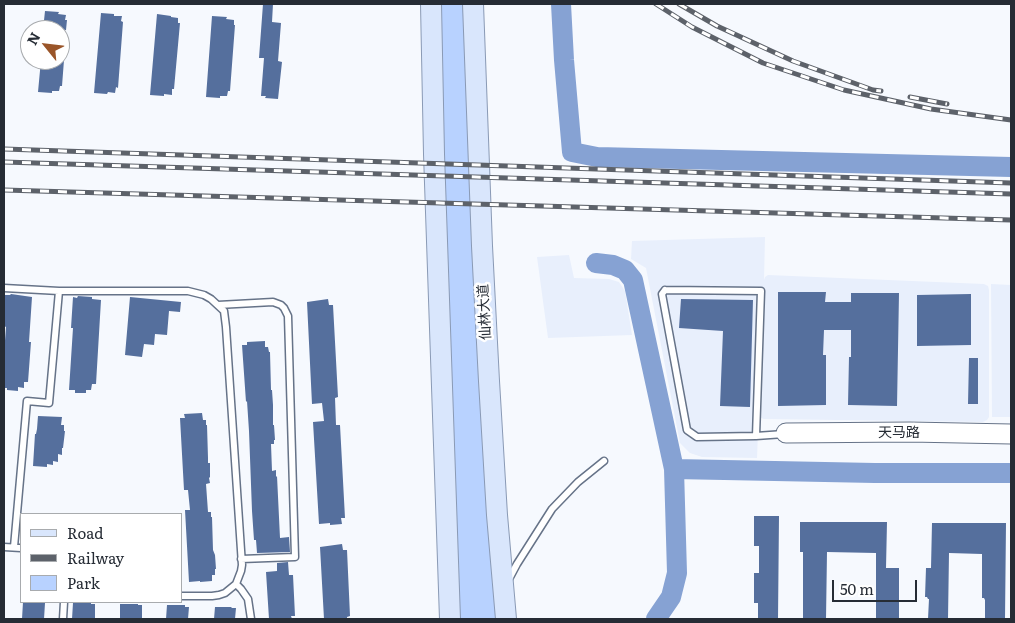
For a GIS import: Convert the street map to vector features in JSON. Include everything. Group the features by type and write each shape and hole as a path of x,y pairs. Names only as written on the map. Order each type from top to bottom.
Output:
{"main road":[{"path":"431,4 434,154 450,619"},
{"name":"仙林大道","path":"473,4 487,352 497,515 506,619"}],"street":[{"name":"天马路","path":"786,434 910,432 1011,434"}],"lane":[{"path":"4,288 59,291 188,291 204,295 224,311 241,571 236,584 226,593 212,596 182,596"},
{"path":"756,436 761,291 664,290 662,294 687,430 697,437 756,436 786,434"},
{"path":"14,547 27,401 49,403 59,291"},
{"path":"218,305 273,302 281,305 288,316 295,557 241,559"},
{"path":"504,589 517,564 552,509 578,482 604,461"},
{"path":"4,546 20,548"},
{"path":"236,584 242,589 248,600 251,619"},
{"path":"63,619 64,603"}],"shaded area":[{"path":"765,237 764,280 768,275 984,284 988,286 989,417 987,420 983,422 761,418 763,305 757,458 702,457 690,453 680,443 646,268 631,259 632,241"},
{"path":"569,255 574,278 609,279 619,282 625,291 632,335 548,338 537,257"},
{"path":"991,284 1011,285 1011,417 992,417"}],"green space":[{"path":"439,4 464,4 497,619 460,619"}],"building":[{"path":"263,4 273,4 272,22 281,23 278,61 282,62 278,99 261,96 264,58 259,58"},
{"path":"45,11 59,12 58,14 66,15 65,20 44,20"},
{"path":"101,13 122,16 121,21 123,22 118,88 116,87 115,93 108,92 107,94 94,93"},
{"path":"157,14 178,18 178,23 180,23 172,95 150,95"},
{"path":"212,16 227,17 226,19 234,20 235,25 230,91 228,91 227,96 220,96 220,98 206,97"},
{"path":"40,70 63,70 62,86 60,86 59,91 52,91 52,93 38,92"},
{"path":"778,292 826,292 825,302 851,302 851,293 899,293 897,406 848,405 851,330 824,330 823,355 826,355 826,405 778,406"},
{"path":"971,294 971,345 917,346 917,295"},
{"path":"5,295 32,297 28,382 24,382 24,388 18,387 18,391 4,388 6,327 4,326 4,304"},
{"path":"78,296 101,300 96,384 92,384 91,390 86,390 86,393 75,393 75,390 69,390 73,297 77,298"},
{"path":"130,297 181,302 180,312 169,311 167,335 155,334 154,345 144,344 142,357 125,355"},
{"path":"328,299 329,305 333,305 338,397 335,398 336,425 340,425 345,518 341,518 342,524 330,525 330,523 319,524 313,422 324,421 322,403 312,404 307,302"},
{"path":"681,299 753,300 750,407 720,406 723,331 679,328"},
{"path":"265,341 265,347 268,347 270,352 275,440 274,444 271,444 272,471 276,470 277,476 280,538 289,537 290,552 257,553 256,540 254,540 249,431 242,345 247,345 247,342"},
{"path":"969,358 978,358 978,404 968,404"},
{"path":"202,413 203,420 206,420 207,425 210,483 206,484 208,512 211,512 212,517 213,550 216,569 215,575 212,575 212,581 189,582 185,510 190,510 188,490 184,490 180,418 185,418 184,414"},
{"path":"38,416 62,417 61,425 64,425 62,455 58,454 58,462 53,461 53,465 47,464 47,467 33,466"},
{"path":"754,516 779,516 778,619 758,619 758,603 754,603 754,573 759,573 759,546 754,546"},
{"path":"800,522 887,522 886,568 899,568 899,619 876,619 876,553 827,552 826,619 803,619 803,552 800,552"},
{"path":"932,523 1006,523 1005,619 985,619 985,600 982,598 982,554 949,553 948,619 928,619 929,599 925,597 926,568 931,568"},
{"path":"342,544 343,550 347,550 350,616 347,619 324,619 320,547"},
{"path":"288,562 289,575 293,575 295,616 291,616 292,619 269,619 266,572 277,571 277,563"},
{"path":"23,603 45,603 44,619 22,619"},
{"path":"73,603 95,604 95,619 72,619"},
{"path":"120,604 142,605 142,619 120,619"},
{"path":"167,605 185,605 185,607 189,607 188,619 166,619"},
{"path":"215,607 236,608 235,619 214,619"}],"waterway":[{"path":"561,4 572,152 597,157 1011,167"},
{"path":"596,263 613,265 625,270 633,280 674,469 677,573 671,597 656,619"},
{"path":"674,469 875,473 1011,473"}],"railway":[{"path":"656,4 692,27 763,63 844,90 931,109 1011,120"},
{"path":"679,4 717,26 793,61 873,90 881,91"},
{"path":"910,97 947,104"},
{"path":"4,149 1011,183"},
{"path":"4,162 1011,194"},
{"path":"4,190 1011,220"}]}
